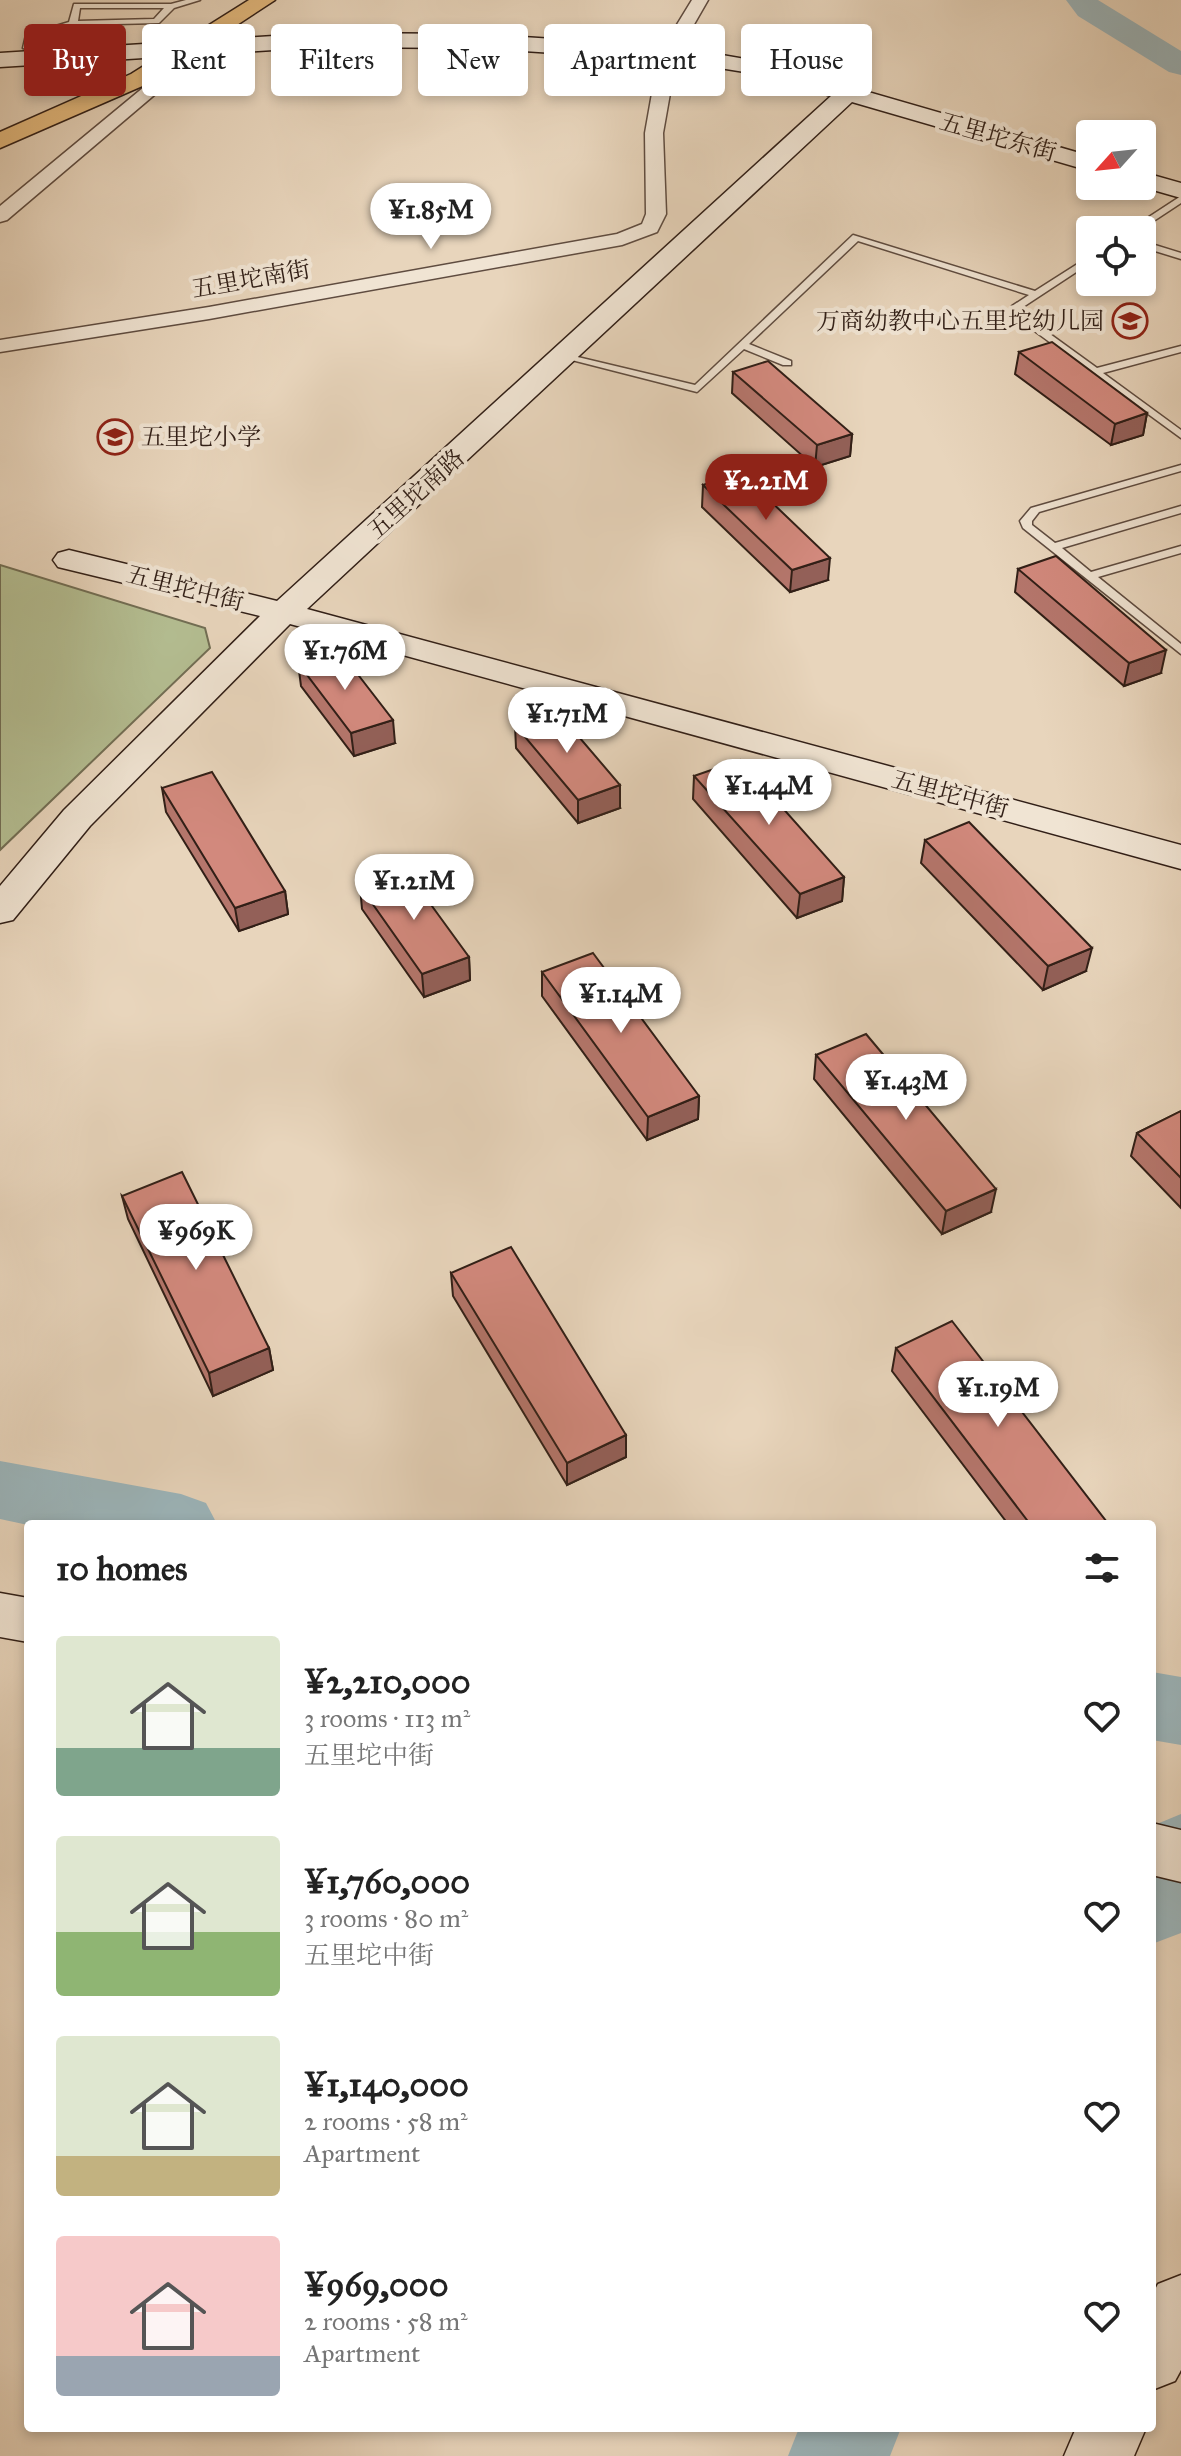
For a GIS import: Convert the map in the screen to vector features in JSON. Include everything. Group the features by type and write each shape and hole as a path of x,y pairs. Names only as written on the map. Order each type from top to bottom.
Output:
{"highway":[{"path":"207,24 241,0"},
{"path":"219,24 264,0"},
{"path":"0,129 142,62"},
{"path":"0,141 142,76"}],"street":[{"name":"五里坨南街","path":"686,24 700,0"},
{"name":"五里坨东街","path":"255,43 321,40 477,41 544,46"},
{"name":"五里坨东街","path":"0,50 24,48"},
{"name":"五里坨东街","path":"0,60 142,49"},
{"path":"0,216 157,85 139,79"},
{"name":"五里坨南街","path":"0,346 209,313 622,239 650,228 656,214 654,133 661,96"},
{"name":"五里坨南路","path":"0,911 77,818 248,645 565,357 845,96"},
{"name":"五里坨东街","path":"858,96 1076,160"},
{"path":"1156,183 1181,191"},
{"name":"五里坨中街","path":"69,560 286,613 1181,857"},
{"path":"0,1615 24,1619"},
{"path":"1156,1850 1181,1856"},
{"path":"1156,2351 1181,2307"},
{"path":"1097,2456 1111,2432"}],"lane":[{"path":"73,23 77,6 171,6 196,0"},
{"path":"70,24 156,21 171,6"},
{"path":"1155,216 1181,199"},
{"path":"565,357 697,389 856,237 1036,294"},
{"path":"1156,248 1181,256"},
{"path":"1076,268 1015,308 1017,314 1180,433"},
{"path":"742,345 787,363"},
{"path":"1094,372 1181,349"},
{"path":"1181,468 1035,510 1028,515 1027,526 1181,650"},
{"path":"1054,547 1181,509"},
{"path":"1090,576 1181,549"}],"green space":[{"path":"0,565 205,628 210,648 0,850"}],"building":[{"path":"1052,342 1147,413 1115,424 1019,352"},
{"path":"768,361 852,434 817,445 733,372"},
{"path":"741,473 830,558 792,570 703,485"},
{"path":"1056,556 1166,650 1129,663 1018,569"},
{"path":"339,650 393,720 351,733 298,663"},
{"path":"556,710 620,785 578,800 515,725"},
{"path":"740,760 844,877 800,894 694,776"},
{"path":"212,772 285,891 235,908 162,788"},
{"path":"969,822 1092,948 1048,966 925,840"},
{"path":"405,869 469,957 422,974 360,886"},
{"path":"593,953 699,1096 648,1117 542,972"},
{"path":"866,1034 996,1189 946,1211 816,1055"},
{"path":"1181,1111 1181,1178 1137,1133"},
{"path":"182,1172 269,1348 209,1373 122,1196"},
{"path":"511,1247 626,1435 567,1463 451,1273"},
{"path":"952,1321 1105,1520 1027,1520 896,1348"}],"waterway":[{"path":"1082,0 1089,9 1181,65"},
{"path":"0,1490 160,1520"},
{"path":"1156,1707 1181,1711"},
{"path":"1156,1898 1181,1852"},
{"path":"836,2456 851,2432"}],"place":[{"name":"万商幼教中心五里坨幼儿园","path":"1130,321"},
{"name":"五里坨小学","path":"115,437"}]}
